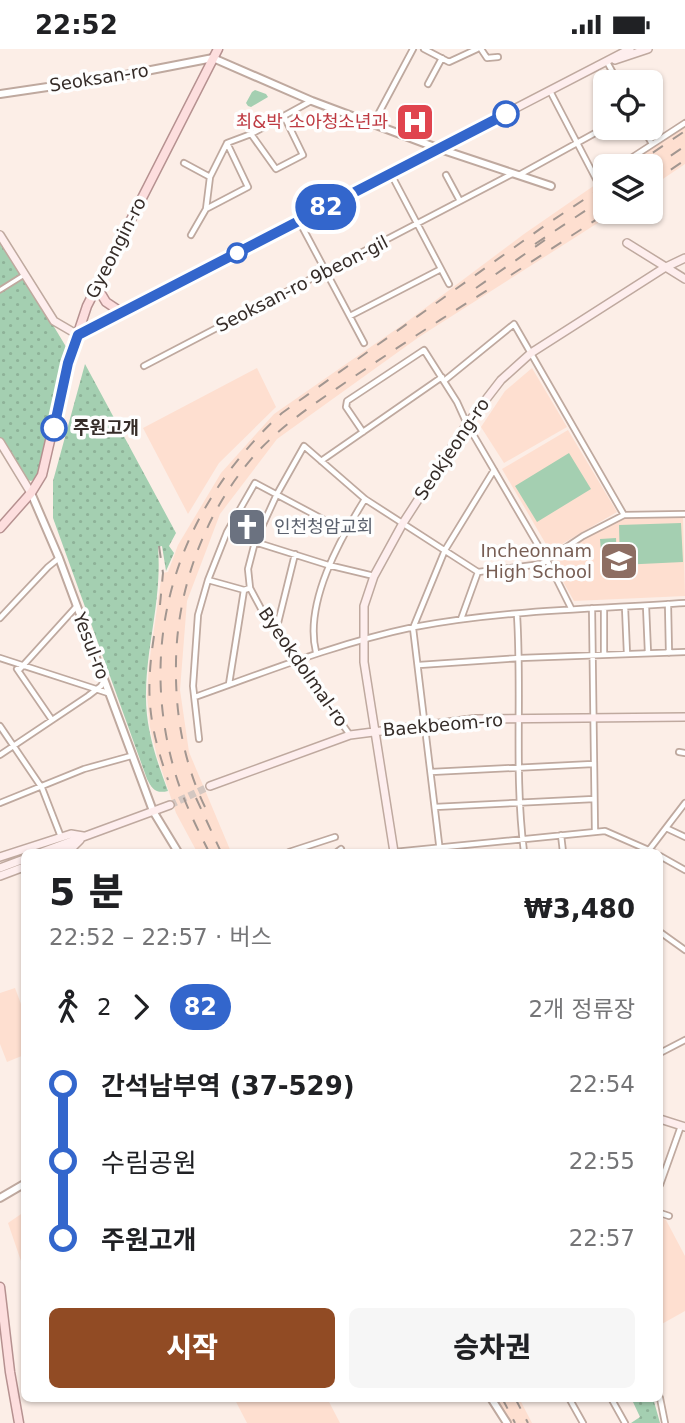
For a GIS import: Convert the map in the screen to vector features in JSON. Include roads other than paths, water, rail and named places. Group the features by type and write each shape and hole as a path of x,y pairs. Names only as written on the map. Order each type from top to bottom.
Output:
{"main road":[{"name":"Gyeongin-ro","path":"0,528 43,475 68,363 97,287 218,49"},
{"path":"606,62 616,49"},
{"path":"0,235 54,321 78,335 630,49"},
{"path":"606,62 648,49"},
{"path":"627,243 685,279"},
{"name":"Seokjeong-ro","path":"394,849 364,662 364,606 374,576 403,523 467,423 501,380 531,353 685,258"},
{"path":"97,287 106,302 121,312"},
{"name":"Yesul-ro","path":"0,442 31,493"},
{"name":"Baekbeom-ro","path":"210,786 350,734 425,724 518,718 685,717"},
{"path":"50,849 170,805"},
{"path":"24,849 71,834 83,837"},
{"path":"67,849 83,837"},
{"path":"0,857 21,850"},
{"path":"0,868 21,860"},
{"path":"0,876 21,868"},
{"path":"663,1120 683,1126"},
{"path":"0,1287 19,1423"}],"street":[{"path":"373,124 413,49"},
{"path":"424,49 449,62 479,49 486,58 498,57"},
{"name":"Seoksan-ro","path":"0,94 115,77 213,58"},
{"path":"213,58 312,101 440,149 551,186"},
{"path":"428,84 443,58"},
{"path":"606,62 611,70"},
{"path":"550,91 593,173"},
{"path":"191,235 205,209 210,177 227,143 251,134 312,101"},
{"path":"251,134 276,169 303,155 284,116"},
{"path":"637,154 685,123"},
{"name":"Seoksan-ro 9beon-gil","path":"144,366 593,134"},
{"path":"650,140 652,144"},
{"path":"205,209 248,187 227,143"},
{"path":"184,163 210,177"},
{"path":"391,174 449,284"},
{"path":"446,175 460,201"},
{"path":"299,221 364,343"},
{"path":"350,316 441,269"},
{"path":"0,290 24,275"},
{"path":"624,515 514,324 443,379 321,461 365,499 478,572 541,564 583,536 624,515 685,514"},
{"path":"363,432 346,407 346,401 424,350 547,561 571,608"},
{"name":"Byeokdolmal-ro","path":"321,461 304,446 254,542 247,589 350,734"},
{"path":"440,849 413,628 445,550 494,470"},
{"path":"199,739 193,686 198,615 208,580 227,532 255,483 345,531"},
{"name":"Yesul-ro","path":"31,493 59,558 153,811 176,849"},
{"path":"316,652 314,629 328,565 365,499"},
{"path":"254,542 374,576"},
{"path":"276,632 295,554"},
{"path":"0,618 59,558"},
{"path":"461,619 478,572"},
{"path":"208,580 247,589 229,685"},
{"path":"195,697 316,652 413,628 461,619 571,608 685,603"},
{"path":"668,604 668,653"},
{"path":"646,605 648,653"},
{"path":"21,668 76,607"},
{"path":"625,607 627,654"},
{"path":"598,608 604,654"},
{"path":"594,832 593,654 598,608"},
{"path":"517,615 520,657 518,767 524,849"},
{"path":"419,665 520,657 685,652"},
{"path":"0,658 21,668 108,693"},
{"path":"21,668 52,720"},
{"path":"0,755 101,686 104,681"},
{"path":"0,726 42,788 61,837"},
{"path":"0,803 84,769 131,755"},
{"path":"431,772 593,764"},
{"path":"435,807 594,799"},
{"path":"652,849 685,803"},
{"path":"666,828 685,837"},
{"path":"447,849 522,838 605,831 646,849"},
{"path":"561,835 563,849"},
{"path":"305,849 335,837"},
{"path":"663,858 685,870"},
{"path":"663,934 685,950"},
{"path":"663,1051 685,1040"},
{"path":"663,1169 683,1126"},
{"path":"0,1198 21,1186"},
{"path":"663,1214 669,1216"},
{"path":"494,1402 507,1423"},
{"path":"571,1402 583,1423"},
{"path":"613,1402 625,1423"},
{"path":"661,1402 665,1423"}],"tunnel":[{"path":"170,805 210,786"}],"railway":[{"path":"651,154 685,131"},
{"path":"663,161 685,146"},
{"path":"663,175 685,160"},
{"path":"208,849 185,801 174,769 164,719 160,670 165,622 176,576 193,531 217,489 247,450 282,413 593,194"},
{"path":"535,244 593,206"},
{"path":"511,275 593,222"},
{"path":"476,288 545,240"},
{"path":"205,807 191,772 182,736 176,662 188,580 196,553 220,503 253,457 287,424 369,366 491,288"},
{"path":"159,546 163,573 160,605"},
{"path":"154,636 150,710 168,780"},
{"path":"196,798 220,849"},
{"path":"504,1402 515,1423"},
{"path":"517,1402 528,1423"}],"place":[{"name":"최&박 소아청소년과","path":"415,122"},
{"name":"주원고개","path":"54,428"},
{"name":"인천청암교회","path":"247,527"},
{"name":"Incheonnam High School","path":"619,561"}]}
